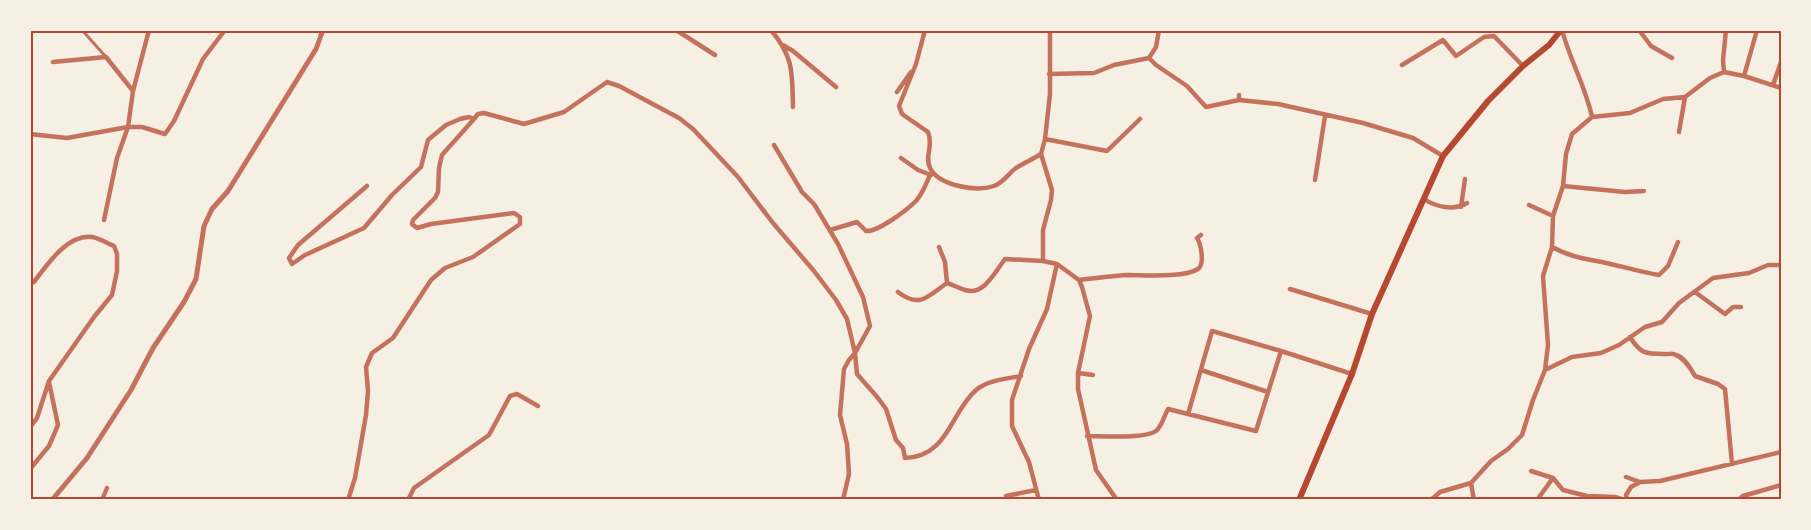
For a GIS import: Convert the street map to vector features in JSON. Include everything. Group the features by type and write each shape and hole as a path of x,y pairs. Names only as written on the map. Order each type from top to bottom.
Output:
{"main road":[{"path":"1299,500 1352,374 1372,314 1443,156 1488,101 1523,66 1549,45 1562,30"}],"street":[{"path":"82,30 133,91"},
{"path":"104,220 117,158 128,127 133,91 149,30"},
{"path":"30,134 67,138 128,127 142,127 165,134 174,122 203,59 225,30"},
{"path":"52,500 87,458 131,390 153,348 184,302 195,279 204,226 212,209 228,191 316,50 323,30"},
{"path":"676,30 715,55"},
{"path":"771,30 783,45 792,67 793,107"},
{"path":"830,230 857,222 866,231 873,230 903,213 924,190 931,174 928,165 931,145 928,132 902,114 898,106 916,64 925,30"},
{"path":"1044,261 1043,230 1052,200 1052,190 1041,154 1050,94 1050,30"},
{"path":"1049,74 1094,74 1114,65 1149,58 1156,48 1159,30"},
{"path":"1562,30 1589,102 1592,117"},
{"path":"1639,30 1651,46 1672,58"},
{"path":"1724,72 1726,30"},
{"path":"1744,76 1757,30"},
{"path":"1402,65 1443,40 1456,56 1484,37 1494,36 1523,66"},
{"path":"783,45 794,51 836,87"},
{"path":"53,62 106,57"},
{"path":"1149,58 1187,86 1206,107 1239,97 1278,104 1363,123 1413,138 1443,156"},
{"path":"1773,85 1781,62"},
{"path":"897,92 916,64"},
{"path":"1431,500 1440,492 1471,483 1491,461 1522,435 1545,370 1548,345 1543,276 1552,247 1553,216 1563,186 1566,154 1572,134 1592,117 1630,113 1663,99 1685,97 1710,78 1724,72 1781,88"},
{"path":"348,500 355,478 365,424 368,391 366,368 372,353 393,338 403,326 431,280 445,268 473,257 520,224 521,219 517,214 505,213 417,228 412,224 438,192 442,155 478,114 484,113 524,124 564,112 607,82 679,118 693,129 738,177 836,300 847,319 857,374 886,409 896,440 903,448 905,458 917,458 942,441 965,402 978,388 1021,376"},
{"path":"1679,132 1685,97"},
{"path":"1316,180 1325,116"},
{"path":"367,186 298,245 289,258 292,264 305,255 364,228 392,195 421,167 428,140 446,125 469,117 474,119"},
{"path":"1045,139 1107,151 1140,119"},
{"path":"774,145 802,192 814,204 830,230 863,297 870,326 844,369 840,416 847,444 849,474 843,500"},
{"path":"901,158 918,170 954,185 977,189 996,186 1016,169 1041,154"},
{"path":"1461,207 1465,179"},
{"path":"1563,186 1625,192 1644,191"},
{"path":"1424,199 1435,206 1461,207 1467,203"},
{"path":"1529,205 1553,216"},
{"path":"1080,280 1125,275 1171,274 1197,269 1201,265 1202,257 1200,242 1197,238 1202,235"},
{"path":"30,427 37,418 49,381 94,316 112,295 117,271 117,254 114,246 91,237 78,239 69,244 34,282"},
{"path":"1552,247 1566,255 1659,275 1668,266 1678,242"},
{"path":"939,247 945,262 947,283"},
{"path":"947,283 967,291 982,289 1005,259 1058,264 1080,280 1089,316 1078,373 1078,389 1096,470 1117,500"},
{"path":"1039,500 1029,462 1012,426 1012,400 1029,350 1047,309 1058,264"},
{"path":"1545,370 1572,357 1601,353 1619,345 1645,327 1662,322 1679,303 1713,278 1749,273 1768,265 1781,265"},
{"path":"898,292 909,301 921,301 947,283"},
{"path":"1290,289 1372,314"},
{"path":"1695,292 1725,314 1733,307 1741,307"},
{"path":"1188,414 1212,331 1352,374"},
{"path":"1630,337 1644,353 1677,355 1687,363 1695,376 1718,384 1725,389 1732,464"},
{"path":"1087,436 1148,434 1157,430 1168,409 1256,431 1281,351"},
{"path":"1201,370 1268,392"},
{"path":"1078,373 1093,375"},
{"path":"30,469 49,446 58,425 49,381"},
{"path":"408,500 414,488 489,435 510,396 517,394 538,406"},
{"path":"1626,477 1640,482 1660,481 1781,452"},
{"path":"1538,500 1552,478 1563,489 1587,496 1615,497 1626,500 1631,487 1640,482"},
{"path":"1471,483 1474,500"},
{"path":"1738,500 1743,496 1781,485"},
{"path":"102,500 107,488"},
{"path":"1006,496 1036,490"}]}
